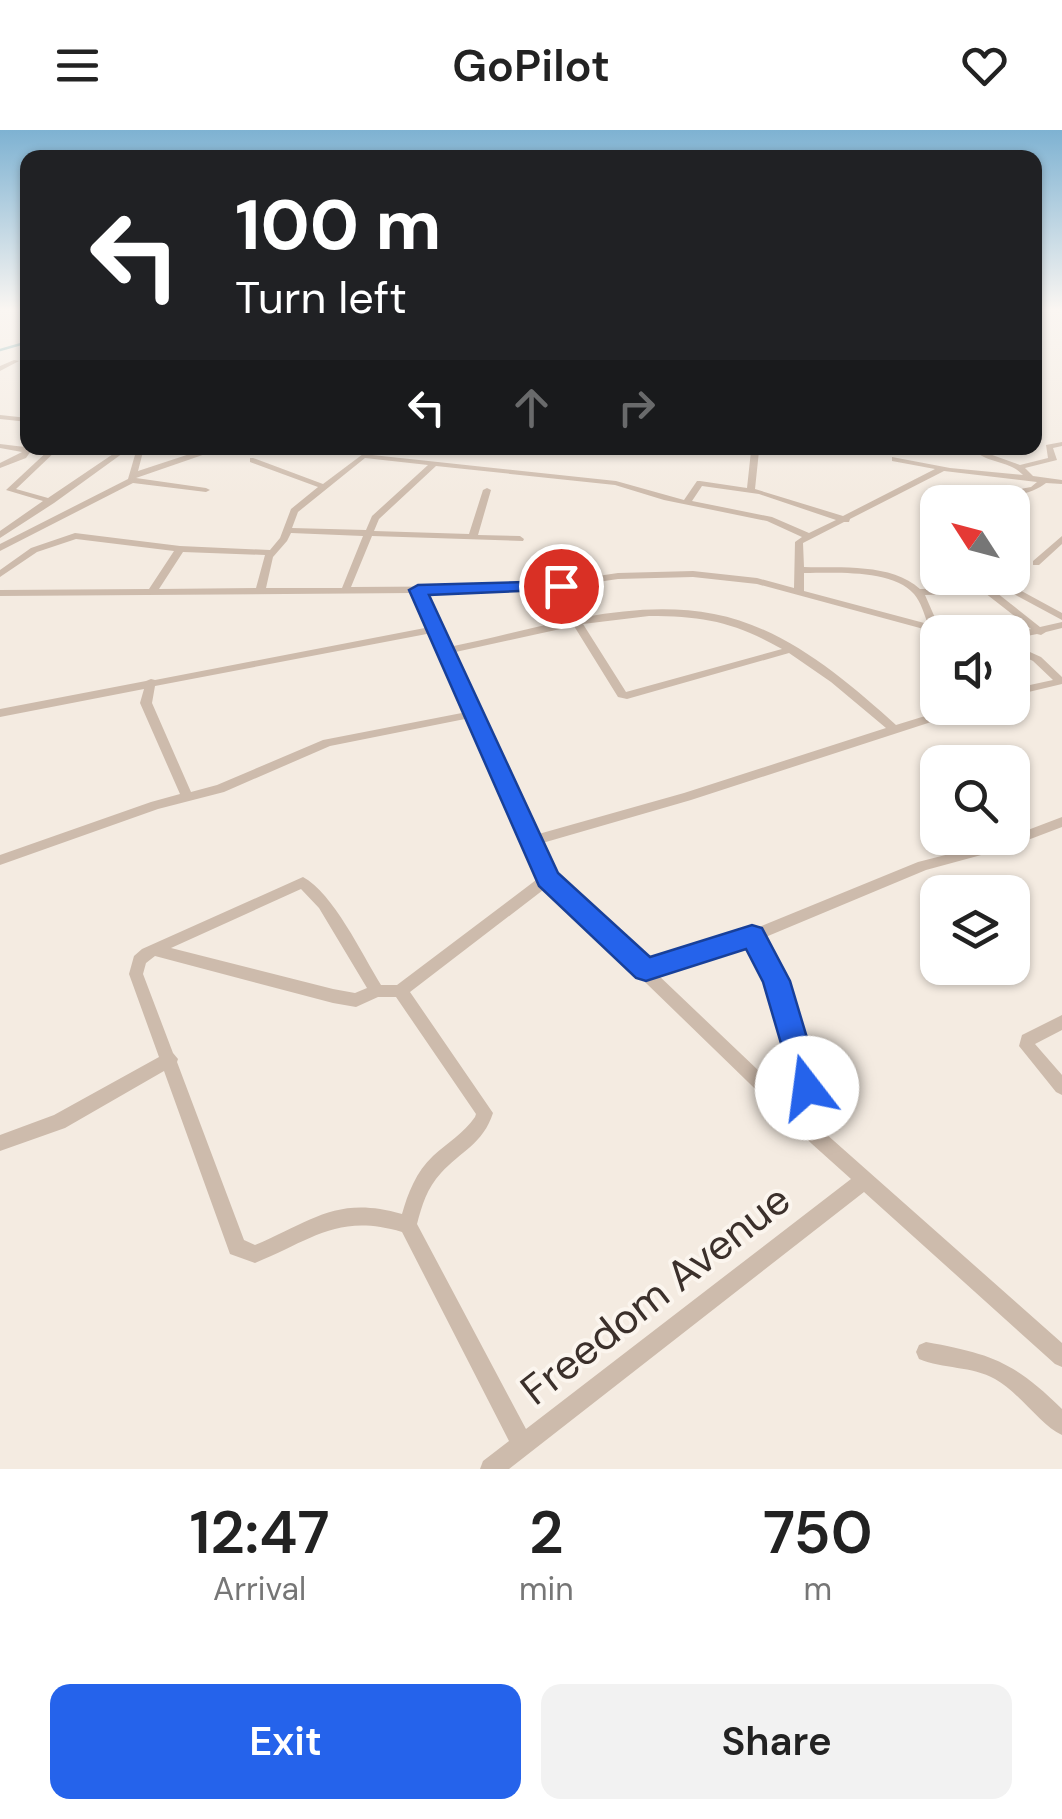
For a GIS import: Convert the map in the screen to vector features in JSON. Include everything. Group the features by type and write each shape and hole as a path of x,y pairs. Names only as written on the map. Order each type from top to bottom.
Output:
{"street":[{"path":"1020,467 1054,458 1049,447 1062,444"},
{"path":"40,455 44,456 10,490 51,501"},
{"path":"1,534 116,455"},
{"path":"134,478 139,455"},
{"path":"0,548 134,478 191,455"},
{"path":"751,490 755,455"},
{"path":"984,455 1020,467 1030,478"},
{"path":"260,591 271,553 280,546 296,507 361,456 604,481 686,503 769,519 808,536"},
{"path":"895,458 942,469 1062,482"},
{"path":"253,460 322,486"},
{"path":"345,590 378,515 434,465"},
{"path":"799,592 796,547 808,536 847,520 942,469"},
{"path":"134,478 206,490"},
{"path":"1030,489 1044,481"},
{"path":"686,503 698,483 751,490 847,520"},
{"path":"472,534 487,490"},
{"path":"769,519 781,500"},
{"path":"286,530 472,534 520,539"},
{"path":"0,574 34,550 75,536 180,549 271,553"},
{"path":"1036,563 1062,539"},
{"path":"152,592 180,549"},
{"path":"800,570 858,572 905,580 919,592 932,615"},
{"path":"0,593 530,589 618,576 674,574 743,578 920,626"},
{"path":"418,590 548,879 818,1138 1062,1358"},
{"path":"993,595 1041,632"},
{"path":"1025,595 1062,617"},
{"path":"444,651 576,622 644,615 715,617 790,650 819,668 894,730"},
{"path":"576,622 622,694 628,696 790,650"},
{"path":"1030,634 1062,625"},
{"path":"0,713 435,629"},
{"path":"1030,655 1061,681"},
{"path":"1030,689 1061,681"},
{"path":"151,682 146,703 187,796"},
{"path":"0,860 187,796 220,789 327,744 473,714"},
{"path":"531,842 687,798 920,721"},
{"path":"646,970 752,936 923,866 1002,845 1062,822"},
{"path":"154,950 356,1000 376,991 400,990 548,879"},
{"path":"376,991 324,904 304,882 154,950 140,960 136,974 237,1246 246,1253 285,1243 353,1212 386,1216 408,1224 522,1444"},
{"path":"752,936 782,998 818,1138"},
{"path":"400,990 486,1113 482,1125 436,1165 421,1184 408,1224"},
{"path":"1062,1022 1028,1040 1026,1046 1062,1086"},
{"path":"0,1143 58,1122 170,1059"},
{"name":"Freedom Avenue","path":"491,1469 864,1180"},
{"path":"926,1352 988,1362 1010,1373 1062,1424"}],"route":[{"path":"561,586 418,590 548,879 646,970 752,936 776,981 807,1088"}]}
